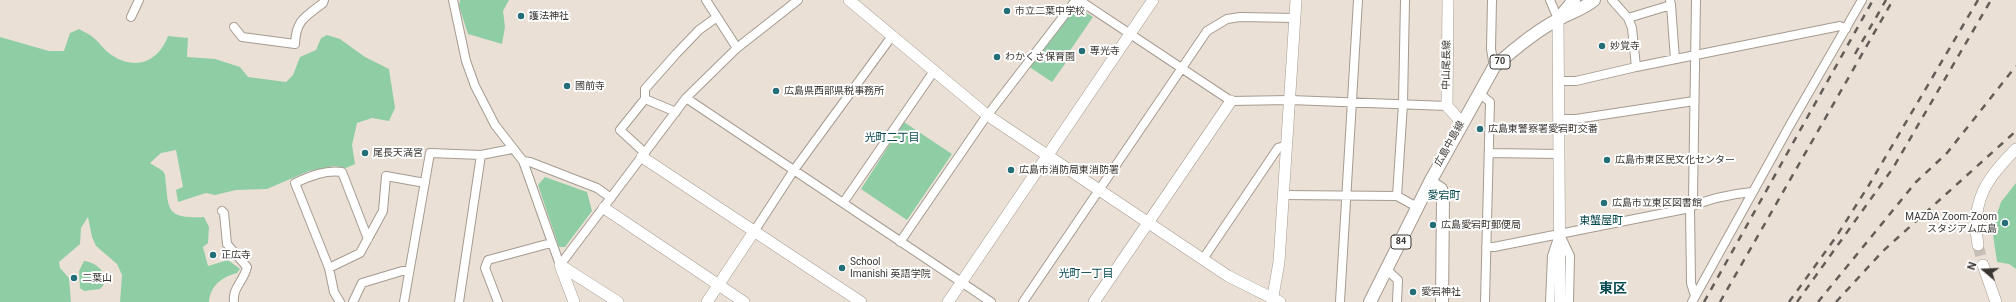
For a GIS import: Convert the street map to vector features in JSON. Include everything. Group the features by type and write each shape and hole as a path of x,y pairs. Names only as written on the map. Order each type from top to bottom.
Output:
{"main road":[{"name":"広島中島線","path":"1558,19 1574,0"},
{"name":"広島中島線","path":"1430,182 1494,67 1508,54 1558,19 1584,8 1594,0"},
{"name":"84","path":"1370,302 1430,182"},
{"path":"1430,182 1441,189 1443,196 1442,302"}],"street":[{"path":"131,17 139,0"},
{"path":"234,27 242,37 295,44 296,30 300,22 324,0"},
{"path":"453,0 466,61 475,86 495,125 522,161 574,302"},
{"path":"706,0 737,48"},
{"path":"560,266 686,98 737,48 798,0"},
{"path":"849,0 987,116 1228,276 1275,301 1279,262 1296,0"},
{"path":"900,242 987,116 1078,0 1231,101 1290,100 1447,106 1462,123"},
{"path":"948,302 1153,0"},
{"path":"1340,302 1358,0"},
{"path":"1397,196 1403,104 1405,0"},
{"name":"中山尾長線","path":"1447,106 1448,0"},
{"path":"1492,0 1491,49 1494,67"},
{"path":"1550,0 1558,19 1560,301"},
{"path":"1612,0 1628,18 1635,48 1636,66"},
{"path":"1694,299 1691,283 1690,206 1694,198 1696,0"},
{"path":"1694,299 1752,192 1862,0"},
{"path":"1628,18 1670,2 1675,59"},
{"path":"717,17 699,30 676,54 646,89 645,99 620,130 644,155 861,302"},
{"path":"1023,302 1207,31 1227,19 1240,17 1295,18"},
{"path":"1559,81 1576,81 1636,66 1840,26 1846,29"},
{"path":"707,302 794,170 892,36"},
{"path":"843,203 934,71"},
{"path":"1479,93 1490,102 1485,302"},
{"path":"686,98 991,302"},
{"path":"645,99 676,112"},
{"path":"1094,302 1231,101"},
{"path":"1559,119 1576,119 1694,101"},
{"path":"1203,259 1278,148 1287,145"},
{"path":"1978,244 1976,218 1979,200 1988,181 2016,148"},
{"path":"404,302 430,153 481,156 512,149"},
{"path":"1488,153 1559,154"},
{"path":"459,302 481,156"},
{"path":"522,161 530,162 597,188 612,198"},
{"path":"340,302 334,292 329,268 295,183 310,176 334,171 342,172 368,239"},
{"path":"329,268 360,253 383,211 386,176 425,183"},
{"path":"1486,247 1494,247 1559,235 1579,229 1690,206 1741,193 1752,192"},
{"path":"1283,195 1397,196 1417,207"},
{"path":"604,208 744,302"},
{"path":"222,211 224,213 227,244 247,267 246,274 235,288 234,302"},
{"path":"498,302 485,268 488,260 551,243"},
{"path":"1983,265 1996,302"},
{"path":"560,266 618,302"},
{"path":"1387,270 1398,280 1398,302"},
{"path":"353,302 362,283 402,271 409,271"}],"green space":[{"path":"460,0 509,0 503,11 505,27 502,44 468,34 459,6"},
{"path":"1078,7 1093,17 1067,55 1070,57 1052,82 1028,66 1074,8"},
{"path":"79,29 93,37 110,54 128,62 144,62 152,58 164,45 168,36 188,38 187,57 215,59 240,67 248,77 286,82 293,75 300,57 316,50 321,38 327,35 340,39 365,57 389,69 395,108 389,121 372,118 357,123 352,145 355,164 346,168 334,166 309,171 267,189 236,190 215,195 206,193 178,202 176,190 183,187 176,150 161,153 150,163 163,171 165,175 169,204 171,210 175,214 191,217 204,217 209,227 208,243 203,247 208,266 228,260 240,269 237,273 226,277 214,287 209,302 120,302 122,275 117,264 96,246 92,237 88,217 81,228 80,244 59,262 60,268 69,278 71,302 0,302 0,37 49,51 64,51 70,33"},
{"path":"904,122 952,154 907,220 861,189"},
{"path":"545,177 587,192 592,211 565,247 559,247 538,185"},
{"name":"MAZDA Zoom-Zoom スタジアム広島","path":"2016,183 2016,269 2009,264 1997,262 1992,228 2001,202"},
{"path":"84,261 94,264 105,275 104,284 100,289 84,291 80,288 79,271"}],"tunnel":[{"path":"1978,245 1983,265"}],"railway":[{"path":"1704,302 1873,0"},
{"path":"1855,54 1886,0"},
{"path":"1720,302 1893,0"},
{"path":"1789,302 1836,237 1869,185 1978,0"},
{"path":"1797,302 1893,168 1991,0"},
{"path":"1818,302 1916,182 1947,153 2016,66"},
{"path":"1836,302 1883,251 2016,131"}],"place":[{"name":"市立二葉中学校","path":"1007,11"},
{"name":"護法神社","path":"521,16"},
{"name":"妙覚寺","path":"1602,46"},
{"name":"専光寺","path":"1082,51"},
{"name":"わかくさ保育園","path":"997,57"},
{"name":"國前寺","path":"567,86"},
{"name":"広島県西部県税事務所","path":"776,91"},
{"name":"広島東警察署愛宕町交番","path":"1480,129"},
{"name":"尾長天満宮","path":"365,153"},
{"name":"広島市東区民文化センター","path":"1607,160"},
{"name":"広島市消防局東消防署","path":"1011,170"},
{"name":"広島市立東区図書館","path":"1604,203"},
{"name":"MAZDA Zoom-Zoom スタジアム広島","path":"2005,223"},
{"name":"広島愛宕町郵便局","path":"1433,225"},
{"name":"正広寺","path":"213,255"},
{"name":"School Imanishi 英語学院","path":"842,268"},
{"name":"二葉山","path":"74,278"},
{"name":"愛宕神社","path":"1413,292"}],"district":[{"name":"光町二丁目","path":"892,138"},
{"name":"愛宕町","path":"1444,196"},
{"name":"東蟹屋町","path":"1601,221"},
{"name":"光町一丁目","path":"1086,274"},
{"name":"東区","path":"1613,289"}]}
